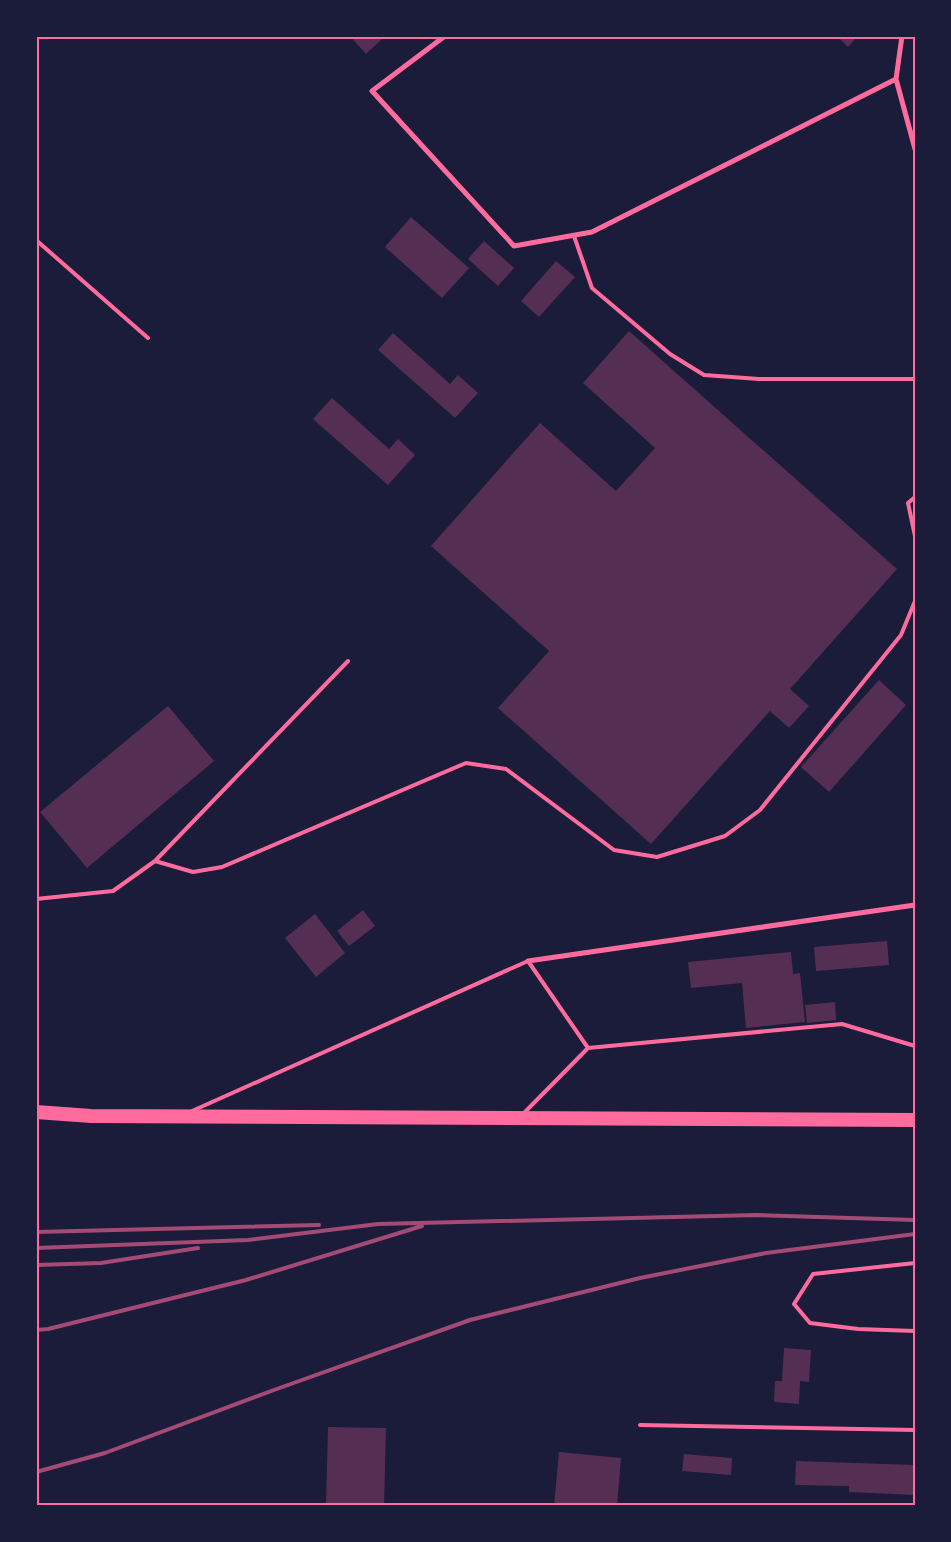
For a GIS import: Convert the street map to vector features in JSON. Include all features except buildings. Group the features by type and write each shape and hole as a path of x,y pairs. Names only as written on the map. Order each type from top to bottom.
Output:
{"highway":[{"path":"36,1112 91,1116 915,1120"}],"street":[{"path":"445,36 372,91 514,246 592,232 896,79"},
{"path":"902,36 896,79 915,149"},
{"path":"528,961 915,905"}],"lane":[{"path":"574,236 592,288 670,354 704,375 759,379 915,379"},
{"path":"36,240 148,338"},
{"path":"915,497 908,503 915,536"},
{"path":"155,861 193,872 222,867 466,763 506,769 614,850 657,857 725,836 760,810 901,636 915,601"},
{"path":"36,899 113,891 155,861 348,661"},
{"path":"181,1116 528,961 588,1048"},
{"path":"520,1118 588,1048 842,1024 915,1046"},
{"path":"915,1263 813,1274 794,1304 810,1323 915,1331"},
{"path":"640,1425 915,1430"}],"railway":[{"path":"36,1248 248,1240 378,1224 757,1215 915,1220"},
{"path":"36,1232 319,1225"},
{"path":"36,1330 48,1329 246,1280 422,1226"},
{"path":"36,1472 105,1453 470,1320 640,1278 766,1253 915,1234"},
{"path":"36,1265 101,1263 198,1248"}]}
